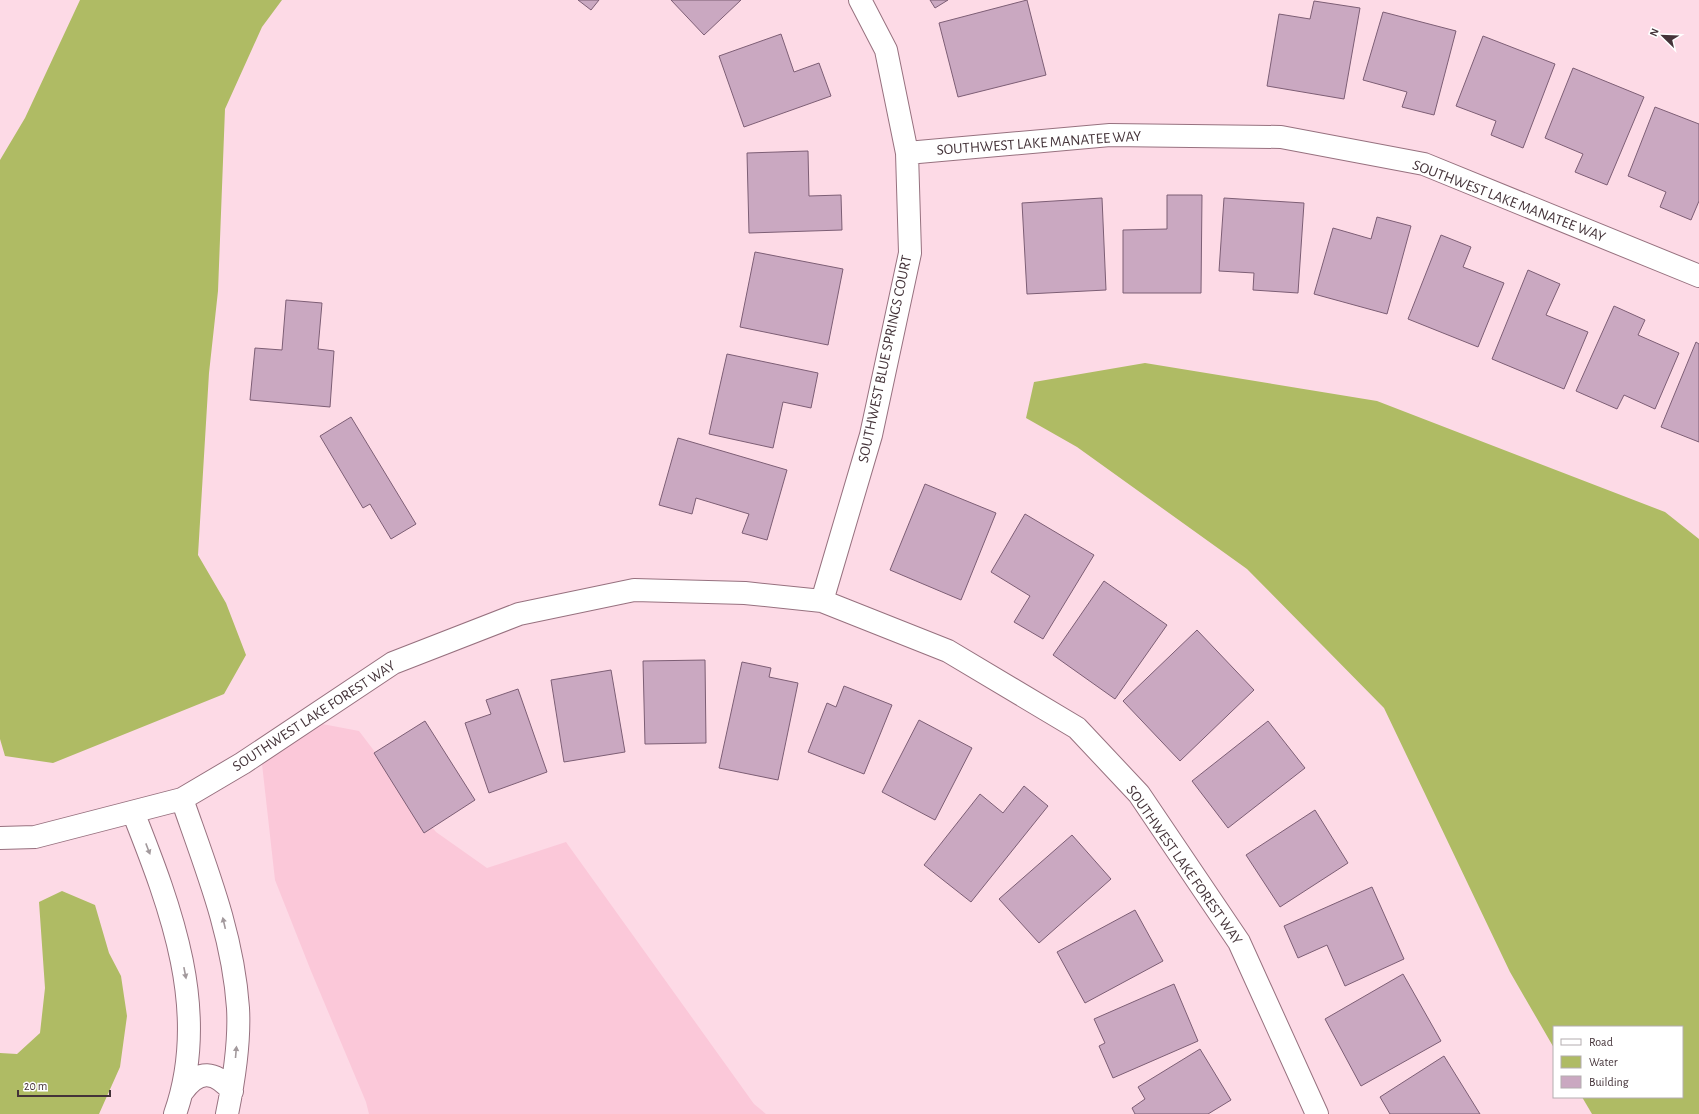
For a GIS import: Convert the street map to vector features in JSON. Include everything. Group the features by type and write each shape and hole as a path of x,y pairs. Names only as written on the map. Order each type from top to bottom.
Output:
{"street":[{"name":"SOUTHWEST BLUE SPRINGS COURT","path":"822,601 872,435 910,253 907,153 886,50 860,0"},
{"name":"SOUTHWEST LAKE MANATEE WAY","path":"907,153 1110,135 1281,137 1424,164 1699,276"},
{"name":"SOUTHWEST LAKE FOREST WAY","path":"0,838 35,837 182,799 243,763 393,663 520,614 634,590 745,593 822,601 948,651 1077,728 1139,794 1239,942 1317,1114"},
{"path":"182,799 220,908 233,963 238,1012 232,1091 227,1114"},
{"path":"134,812 160,880 175,930 186,977 190,1014 188,1055 183,1091 176,1114"},
{"path":"183,1091 190,1081 208,1075 218,1077 232,1091"}],"shaded area":[{"path":"296,719 359,731 436,832 487,868 566,842 754,1104 766,1114 369,1114 366,1102 311,971 275,880 262,764"}],"water":[{"path":"80,0 282,0 262,27 225,109 218,291 209,373 198,555 226,603 246,655 224,694 53,763 5,756 0,739 0,160 25,118"},
{"path":"1145,363 1377,401 1665,512 1699,539 1699,1114 1592,1114 1583,1098 1683,1098 1683,1026 1553,1026 1553,1046 1510,972 1384,708 1247,569 1077,447 1026,418 1034,382"},
{"path":"62,891 95,905 109,953 121,976 127,1016 120,1067 99,1114 0,1114 0,1053 17,1054 40,1033 45,988 39,902"}],"building":[{"path":"578,0 599,0 591,10"},
{"path":"671,0 741,0 704,35"},
{"path":"930,0 948,0 935,8"},
{"path":"1027,0 1046,75 958,97 939,23"},
{"path":"1314,1 1360,8 1344,99 1267,86 1279,14 1310,19"},
{"path":"1383,12 1456,31 1434,115 1402,107 1407,92 1363,80"},
{"path":"781,34 794,72 819,63 831,96 744,127 719,56"},
{"path":"1483,36 1555,64 1523,148 1491,135 1496,121 1456,106"},
{"path":"1573,68 1644,97 1607,185 1575,172 1583,154 1545,138"},
{"path":"1655,107 1699,124 1699,201 1691,220 1660,207 1666,192 1628,176"},
{"path":"808,151 809,196 841,195 842,230 749,233 747,153"},
{"path":"1167,195 1202,195 1201,293 1123,293 1123,230 1167,229"},
{"path":"1102,198 1106,290 1027,294 1022,203"},
{"path":"1224,198 1304,203 1298,293 1253,290 1254,273 1219,271"},
{"path":"1377,217 1411,226 1387,314 1314,294 1333,228 1371,239"},
{"path":"1441,235 1471,247 1463,267 1504,283 1478,347 1408,319"},
{"path":"755,252 843,269 828,345 740,327"},
{"path":"1528,270 1560,284 1546,315 1588,332 1564,389 1492,359"},
{"path":"286,300 322,303 318,349 334,351 330,407 250,400 255,348 282,350"},
{"path":"1614,306 1645,320 1638,335 1679,353 1655,409 1624,395 1617,409 1576,391"},
{"path":"1696,342 1699,344 1699,442 1661,427"},
{"path":"727,354 818,373 811,408 783,402 773,448 709,434"},
{"path":"351,417 416,524 391,539 370,504 363,508 320,436"},
{"path":"678,438 787,470 767,540 742,533 749,514 696,498 692,514 659,505"},
{"path":"925,484 996,513 961,600 890,570"},
{"path":"1025,514 1094,555 1043,639 1014,622 1030,596 991,572"},
{"path":"1104,581 1167,625 1115,699 1053,655"},
{"path":"1197,630 1254,690 1180,761 1123,701"},
{"path":"705,660 706,743 645,744 643,661"},
{"path":"742,662 771,668 769,677 798,683 778,780 719,768"},
{"path":"611,670 625,752 564,762 551,680"},
{"path":"844,686 892,705 864,774 808,752 827,703 836,707"},
{"path":"518,689 547,772 489,793 465,723 491,714 486,700"},
{"path":"919,720 972,748 935,820 882,792"},
{"path":"425,721 475,800 424,833 374,753"},
{"path":"1268,721 1305,768 1228,828 1192,781"},
{"path":"1024,786 1048,806 971,902 924,865 980,794 1003,813"},
{"path":"1315,810 1348,863 1280,907 1246,855"},
{"path":"1072,835 1111,879 1039,943 999,899"},
{"path":"1372,887 1404,959 1345,986 1327,945 1298,958 1284,926"},
{"path":"1135,910 1163,961 1085,1003 1057,952"},
{"path":"1403,974 1441,1041 1361,1086 1325,1019"},
{"path":"1174,984 1198,1041 1113,1078 1099,1046 1105,1043 1094,1019"},
{"path":"1200,1049 1231,1100 1208,1114 1135,1114 1132,1108 1145,1099 1138,1087"},
{"path":"1444,1056 1480,1114 1390,1114 1380,1097"}]}
